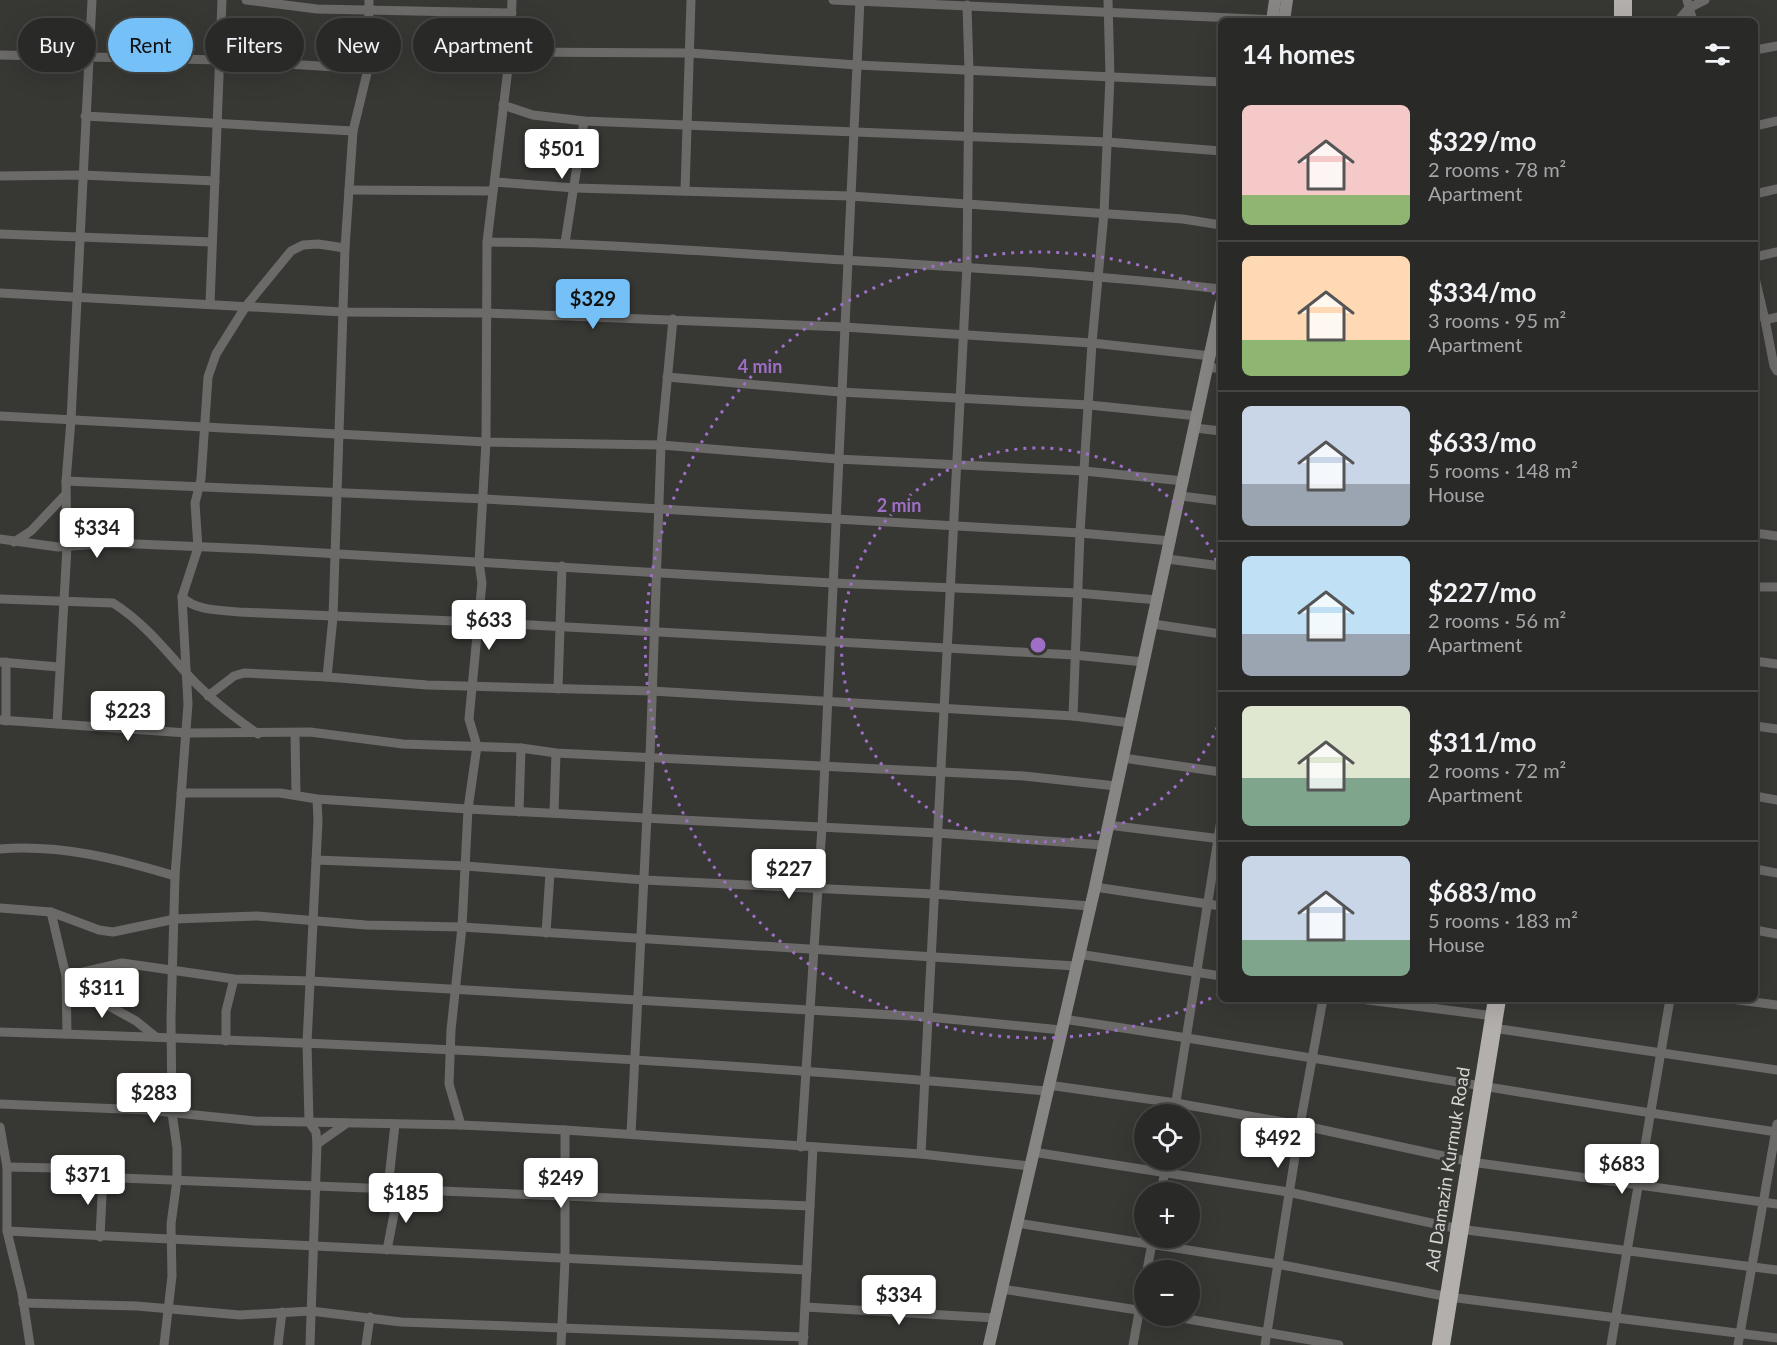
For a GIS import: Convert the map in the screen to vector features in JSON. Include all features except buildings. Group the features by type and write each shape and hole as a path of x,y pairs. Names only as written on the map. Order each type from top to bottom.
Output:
{"highway":[{"path":"1623,0 1623,18"},
{"name":"Ad Damazin Kurmuk Road","path":"1441,1345 1495,1014"}],"street":[{"path":"91,18 92,0"},
{"path":"221,18 222,0"},
{"path":"246,0 317,9 512,13"},
{"path":"369,0 369,18"},
{"path":"512,0 512,18"},
{"path":"685,191 691,0"},
{"path":"833,0 967,5 982,3 1108,13 1229,18"},
{"path":"1074,716 1074,655 1080,532 1092,343 1104,213 1110,77 1108,0"},
{"path":"1275,0 1278,18"},
{"path":"1279,18 1287,0"},
{"path":"1680,18 1688,4 1705,0"},
{"path":"801,1147 822,827 840,392 860,1"},
{"path":"921,1154 967,266 969,71 967,5"},
{"path":"1758,49 1777,46"},
{"path":"554,52 690,54 969,71 1218,82"},
{"path":"0,55 18,55"},
{"path":"96,57 205,60"},
{"path":"57,724 67,547 65,495 71,420 87,72"},
{"path":"210,304 220,72"},
{"path":"327,676 333,617 345,248 353,131 367,72"},
{"path":"461,1125 449,1084 450,1051 462,927 468,809 477,746 469,719 482,583 479,561 485,499 487,242 507,72"},
{"path":"503,105 533,116 584,121 1107,142 1218,151"},
{"path":"85,116 353,131"},
{"path":"565,243 584,121"},
{"path":"1758,125 1777,121"},
{"path":"0,176 82,175 215,181"},
{"path":"349,190 494,187 850,196 1104,213 1218,225"},
{"path":"1758,193 1777,189"},
{"path":"0,234 212,242"},
{"path":"487,242 565,243 967,266 1100,275 1218,289"},
{"path":"164,1345 172,1276 172,1217 177,1180 177,1148 172,1113 171,1037 175,876 187,733 187,674 182,597 198,548 195,503 199,486 210,366 246,306 291,251 303,245 318,244 345,248"},
{"path":"1758,256 1777,252"},
{"path":"1758,291 1777,371"},
{"path":"0,293 343,312 486,313 673,319 964,333 1092,343 1213,364"},
{"path":"1765,320 1777,317"},
{"path":"631,1134 650,757 661,445 673,319"},
{"path":"989,1345 1095,887 1197,422 1213,364 1218,326"},
{"path":"668,377 840,392 1089,405 1197,422 1218,430"},
{"path":"0,416 486,442 661,445 837,459 957,463 1084,471 1184,481"},
{"path":"66,482 485,499 1080,532 1171,541"},
{"path":"14,542 31,531 65,495"},
{"path":"1181,496 1218,501"},
{"path":"1758,533 1777,536"},
{"path":"0,539 67,547 114,543 253,549 832,583 1077,593 1158,600"},
{"path":"1167,560 1218,566"},
{"path":"558,689 562,566"},
{"path":"1758,587 1777,586"},
{"path":"182,597 188,603 200,607 333,617 478,622 1074,655 1144,662"},
{"path":"0,599 113,603 164,647 208,696 258,734"},
{"path":"1153,624 1218,634"},
{"path":"1758,661 1777,663"},
{"path":"59,667 3,662 3,720 187,733 295,734 310,732 391,743 1065,778 1116,786"},
{"path":"208,696 234,676 244,673 327,676 330,679 367,678 427,685 652,691 1074,716 1131,723"},
{"path":"1758,726 1777,729"},
{"path":"295,734 296,794"},
{"path":"519,812 521,748"},
{"path":"554,813 556,753"},
{"path":"1123,758 1218,772"},
{"path":"181,793 296,794 317,799 468,809 937,833 1103,845"},
{"path":"1758,797 1777,800"},
{"path":"310,1345 317,1144 316,1132 309,1122 307,1043 314,920 317,799"},
{"path":"1108,825 1218,839"},
{"path":"0,849 46,849 99,855 175,876"},
{"path":"1176,1103 1218,851"},
{"path":"316,860 466,866 644,880 934,894 1090,906"},
{"path":"1758,870 1777,873"},
{"path":"546,933 550,873"},
{"path":"1095,887 1218,906"},
{"path":"0,908 51,912 99,930 113,932 175,918 257,916 366,925 462,927 814,951 1077,960 1218,975"},
{"path":"51,912 70,975 67,1034"},
{"path":"1758,931 1777,934"},
{"path":"70,975 122,963 234,979 274,982 311,981 1062,1025 1188,1037 1649,1115 1777,1129 1738,1345"},
{"path":"70,975 89,995 136,1021 156,1037"},
{"path":"226,1041 226,1011 234,979"},
{"path":"1265,1345 1299,1125 1322,1002"},
{"path":"1387,1002 1495,1014 1661,1051 1777,1070"},
{"path":"1611,1345 1669,1002"},
{"path":"1754,1002 1777,1005"},
{"path":"0,1032 171,1037 635,1060 1048,1088 1176,1103 1299,1125 1471,1162 1638,1183 1777,1204"},
{"path":"0,1104 172,1113 225,1120 461,1125 565,1130 921,1154 1030,1166"},
{"path":"317,1144 348,1123"},
{"path":"388,1188 394,1124"},
{"path":"0,1127 7,1167 7,1231 30,1345"},
{"path":"561,1345 565,1260 565,1130"},
{"path":"23,1303 137,1306 168,1311 240,1315 311,1311 401,1322 562,1326 803,1341 813,1148"},
{"path":"1033,1152 1288,1192 1459,1229 1777,1270"},
{"path":"7,1167 57,1168 104,1176 314,1187 405,1188 810,1206"},
{"path":"1163,1182 1165,1172"},
{"path":"100,1237 104,1176"},
{"path":"387,1250 395,1209 405,1188"},
{"path":"1017,1223 1134,1238"},
{"path":"7,1231 565,1260 807,1269"},
{"path":"1194,1248 1449,1297 1616,1320 1777,1338"},
{"path":"1002,1289 1134,1309"},
{"path":"805,1307 995,1318"},
{"path":"278,1345 282,1312"},
{"path":"366,1345 370,1317"},
{"path":"1200,1321 1339,1345"},
{"path":"1133,1345 1138,1326"}]}
